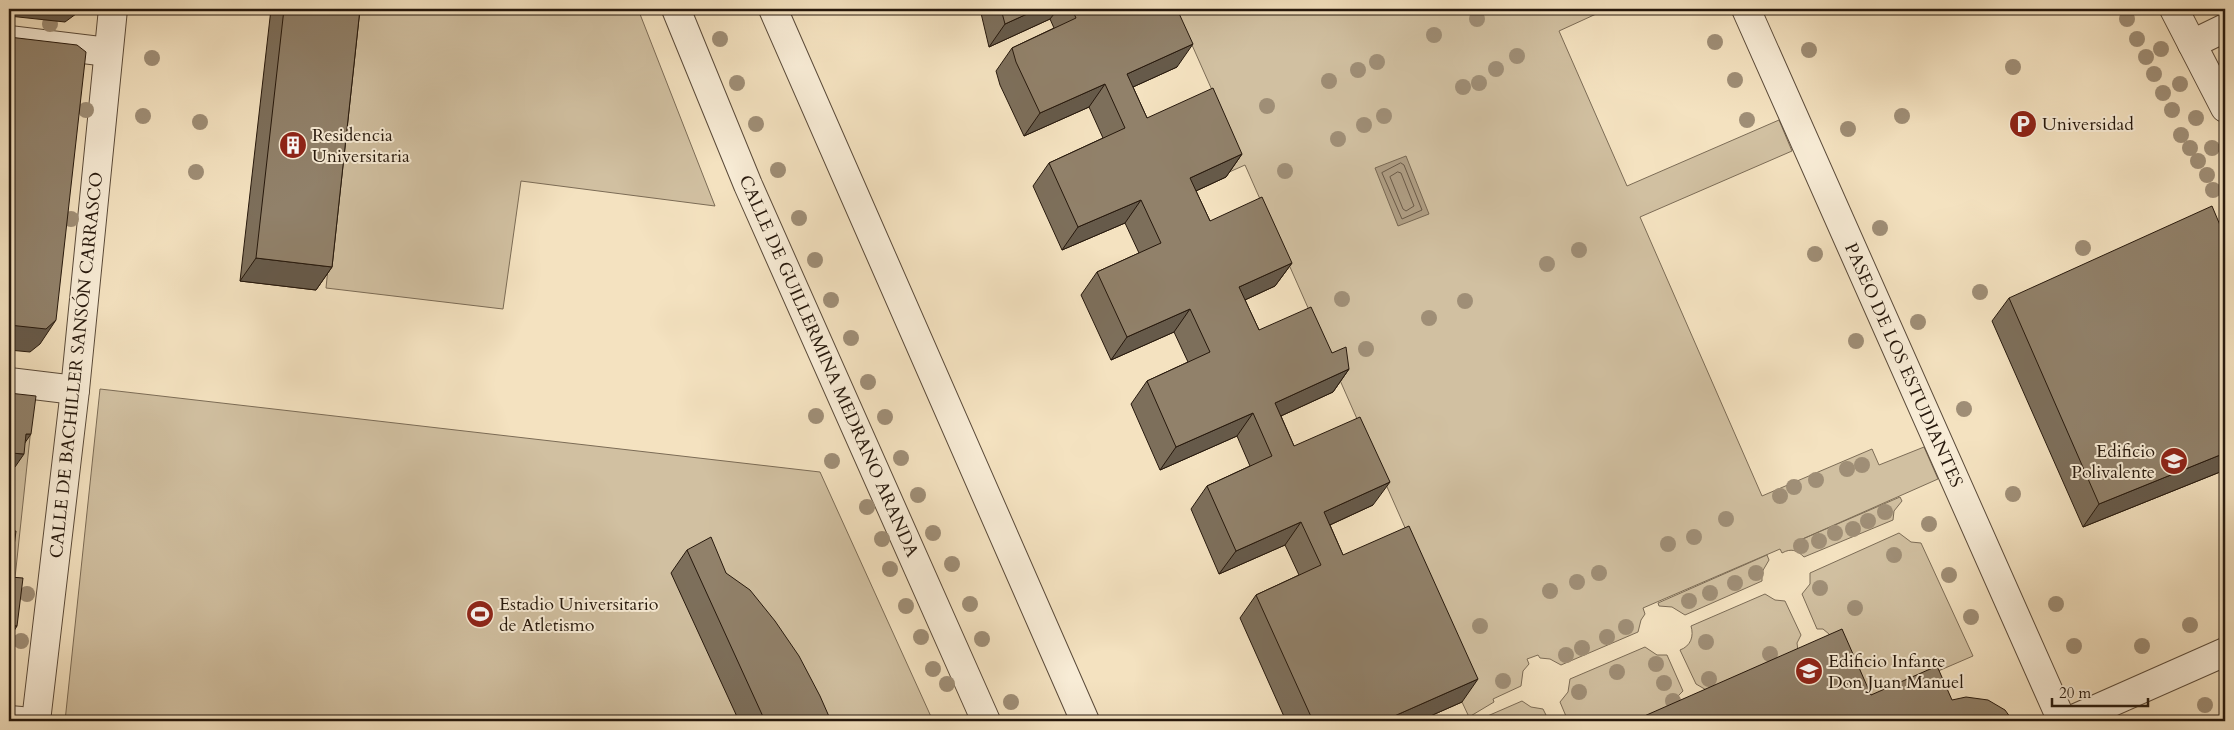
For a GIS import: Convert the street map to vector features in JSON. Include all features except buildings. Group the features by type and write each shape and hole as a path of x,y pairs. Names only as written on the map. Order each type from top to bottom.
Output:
{"street":[{"name":"CALLE DE BACHILLER SANSÓN CARRASCO","path":"36,721 75,390 113,9"},
{"name":"CALLE DE GUILLERMINA MEDRANO ARANDA","path":"676,9 748,185 986,721"},
{"path":"773,9 1085,721"},
{"name":"PASEO DE LOS ESTUDIANTES","path":"1746,9 2062,721"},
{"path":"2174,9 2225,108"},
{"path":"2192,44 2225,28"},
{"path":"9,40 108,52"},
{"path":"9,382 75,390"},
{"path":"2069,721 2225,652"},
{"path":"9,720 21,721"}],"shaded area":[{"path":"354,9 638,9 715,206 521,181 503,309 326,288"},
{"path":"1176,9 1607,9 1559,31 1627,186 1779,120 1792,151 1640,217 1762,496 1872,449 1879,465 1924,447 1938,479 1798,541 1900,497 1902,501 1894,511 1893,520 1804,557 1794,550 1782,553 1780,549 1643,608 1645,614 1641,620 1638,632 1561,665 1550,659 1540,658 1538,655 1527,659 1529,664 1523,671 1521,686 1493,699 1494,702 1469,717 1462,702 1444,616 1245,165 1227,173 1232,135"},
{"name":"Estadio Universitario de Atletismo","path":"100,389 820,472 933,721 65,721"},
{"path":"9,400 33,409 9,634"},
{"path":"1899,533 1911,542 1921,543 1973,656 1857,706 1829,634 1823,629 1817,629 1802,594 1810,584 1810,573"},
{"path":"1767,555 1769,560 1762,572 1762,581 1685,615 1672,607 1659,606 1658,603"},
{"path":"1765,594 1775,600 1785,601 1801,635 1797,643 1798,651 1708,691 1696,684 1680,650 1687,646 1691,640 1691,626"},
{"path":"1645,647 1657,655 1667,655 1683,691 1678,696 1677,703 1643,721 1568,721 1560,702 1568,692 1570,679"},
{"path":"1522,701 1531,707 1543,709 1549,721 1476,721"}],"water":[{"path":"1406,156 1429,214 1398,226 1375,168"}],"place":[{"name":"Universidad","path":"2023,124"},
{"name":"Residencia Universitaria","path":"293,145"},
{"name":"Edificio Polivalente","path":"2174,461"},
{"name":"Estadio Universitario de Atletismo","path":"480,614"},
{"name":"Edificio Infante Don Juan Manuel","path":"1809,671"}]}
